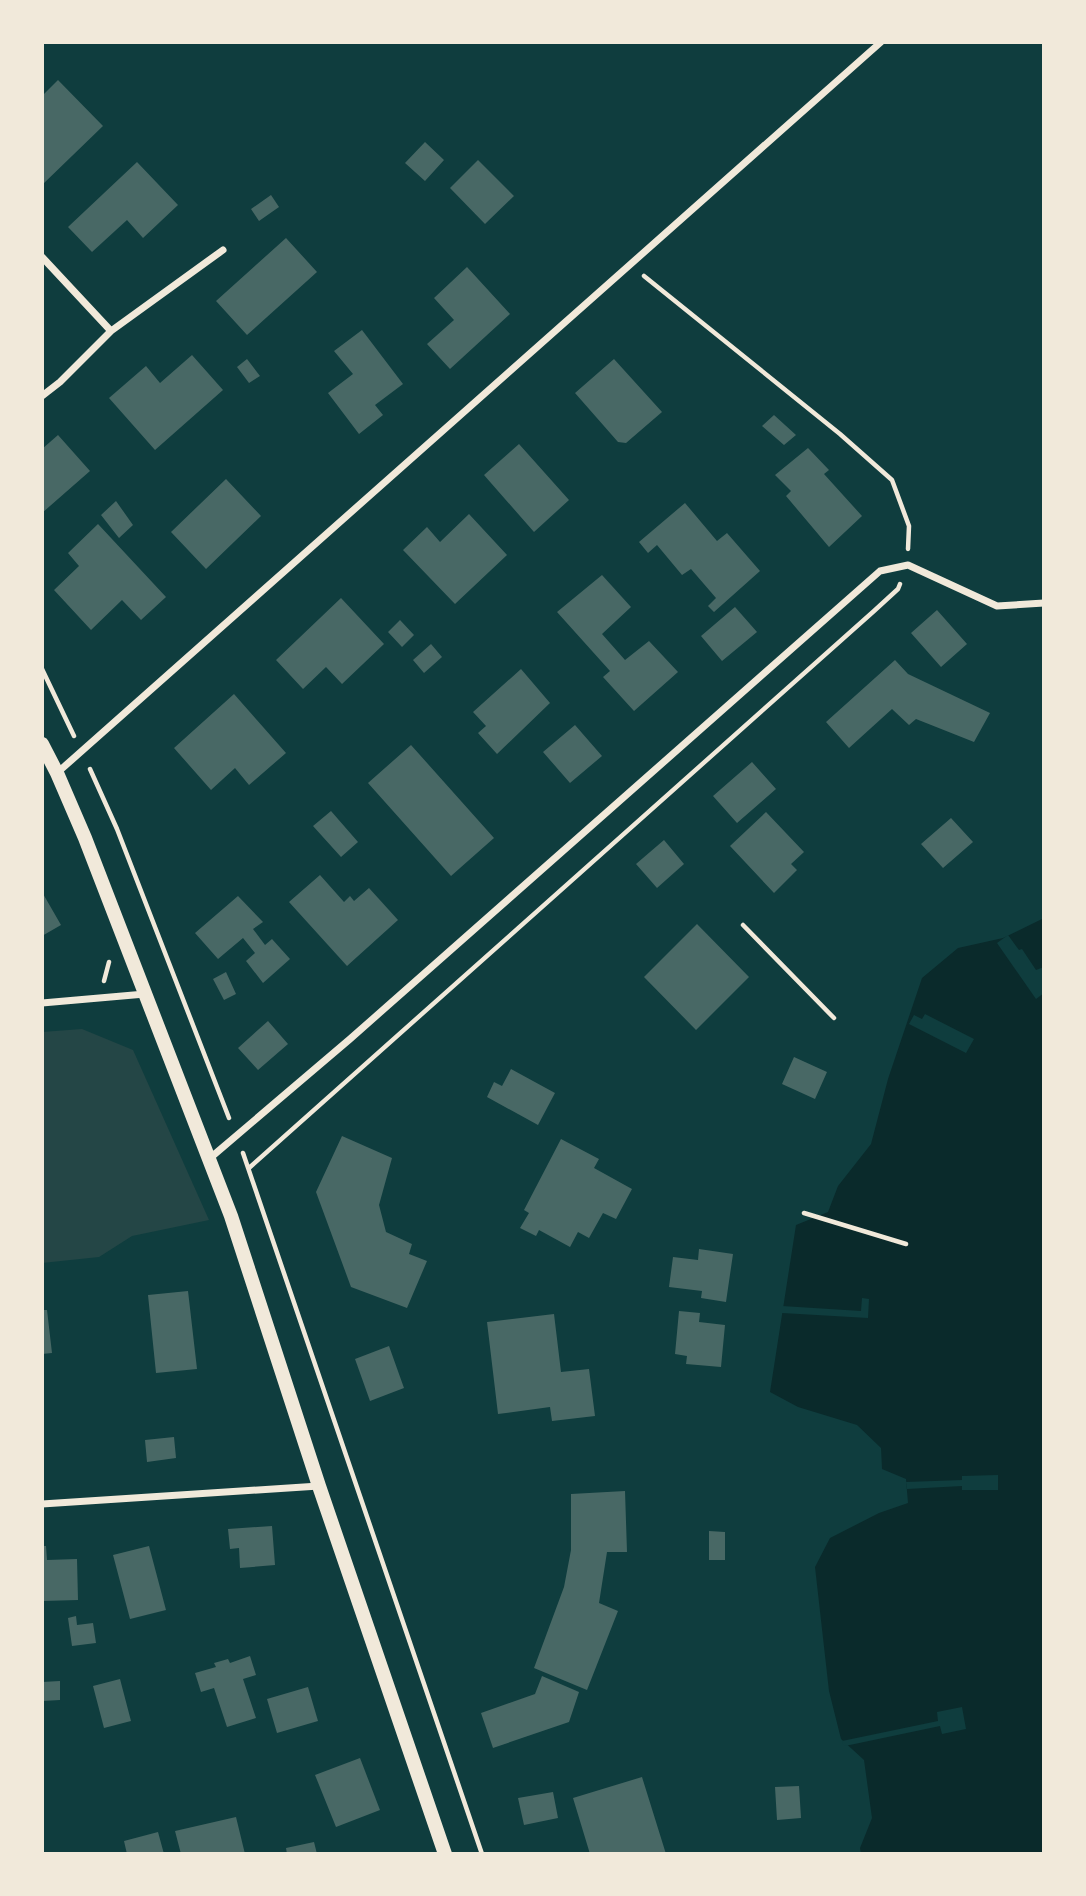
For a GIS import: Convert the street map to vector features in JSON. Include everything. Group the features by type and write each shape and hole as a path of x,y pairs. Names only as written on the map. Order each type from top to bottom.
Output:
{"main road":[{"path":"42,744 57,773 231,1216 319,1486 445,1854"}],"street":[{"path":"57,773 881,42"},
{"path":"42,396 60,382 111,331 223,250"},
{"path":"42,257 111,331"},
{"path":"209,1159 880,571 908,565 997,606 1044,603"},
{"path":"42,1003 145,994"},
{"path":"42,1504 319,1486"}],"path":[{"path":"249,1168 898,589 908,565 909,526 892,480 841,434 629,265"},
{"path":"42,669 117,829 249,1168 482,1854"},
{"path":"743,925 834,1018"},
{"path":"804,1213 906,1244"}],"shaded area":[{"path":"1044,918 1044,1854 861,1854 860,1848 872,1818 864,1760 841,1739 829,1691 815,1567 830,1538 879,1513 908,1503 906,1479 882,1469 881,1448 857,1425 798,1407 770,1392 796,1225 828,1212 838,1186 871,1144 888,1079 922,978 958,948 1003,938"},
{"path":"82,1029 133,1050 209,1220 132,1236 99,1257 42,1263 42,1032"}],"pier":[{"path":"1008,935 1019,950 1022,949 1036,970 1044,967 1044,993 1036,999 997,943"},
{"path":"925,1014 974,1039 966,1053 909,1024 914,1015 922,1019"},
{"path":"862,1298 869,1299 868,1318 782,1313 782,1306 861,1311"},
{"path":"998,1475 998,1490 962,1490 962,1486 907,1489 906,1482 962,1480 962,1476"},
{"path":"962,1707 966,1729 942,1734 940,1726 845,1746 842,1741 938,1721 937,1712"}],"building":[{"path":"58,80 103,126 42,185 42,96"},
{"path":"425,142 444,160 425,181 405,163"},
{"path":"478,160 514,196 485,224 450,188"},
{"path":"137,162 178,205 143,238 127,220 92,252 68,227"},
{"path":"271,195 279,207 259,221 251,209"},
{"path":"286,238 317,272 247,335 216,301"},
{"path":"467,267 510,314 450,369 427,344 454,320 434,298"},
{"path":"362,330 403,384 375,405 383,415 359,434 328,393 353,374 334,351"},
{"path":"192,355 223,390 155,450 109,398 146,366 160,383"},
{"path":"247,359 260,376 249,383 237,367"},
{"path":"614,359 662,412 626,443 618,442 575,393"},
{"path":"774,415 796,435 784,445 762,426"},
{"path":"58,435 90,471 42,513 42,449"},
{"path":"519,444 569,500 534,532 484,475"},
{"path":"808,448 829,470 824,474 862,516 829,547 786,496 791,491 775,475"},
{"path":"226,479 261,516 206,569 171,532"},
{"path":"116,501 133,525 119,538 101,515"},
{"path":"685,503 717,541 727,533 760,571 714,612 708,606 716,598 691,569 682,575 657,545 648,553 639,542"},
{"path":"469,514 507,555 455,604 403,550 427,527 440,542"},
{"path":"98,524 166,597 141,620 122,600 91,630 54,590 79,566 68,553"},
{"path":"602,575 631,607 602,634 625,660 649,641 678,672 634,711 603,677 610,671 557,612"},
{"path":"341,598 384,644 342,684 326,667 303,689 276,660"},
{"path":"735,607 757,632 722,661 701,636"},
{"path":"937,610 967,644 941,667 911,633"},
{"path":"400,620 414,635 402,647 388,632"},
{"path":"431,644 442,657 424,673 413,660"},
{"path":"895,660 908,674 990,713 974,742 916,719 909,725 892,709 849,748 826,722"},
{"path":"521,669 550,703 497,754 478,733 486,726 473,712"},
{"path":"234,694 286,753 249,785 235,768 211,790 174,748"},
{"path":"575,725 602,756 570,783 543,752"},
{"path":"411,745 494,838 451,876 368,783"},
{"path":"752,762 776,789 737,823 713,796"},
{"path":"331,811 358,842 341,857 313,826"},
{"path":"766,812 804,852 791,864 797,870 774,893 730,846"},
{"path":"951,818 973,842 943,868 921,844"},
{"path":"664,840 684,864 657,888 636,864"},
{"path":"320,875 344,902 350,896 354,901 369,888 398,920 347,966 289,902"},
{"path":"42,892 61,925 42,936"},
{"path":"238,896 263,922 253,929 265,945 272,939 290,959 263,983 246,961 255,953 243,938 218,959 195,933"},
{"path":"697,924 749,977 696,1030 644,977"},
{"path":"226,972 236,994 224,1000 213,979"},
{"path":"268,1021 288,1044 258,1070 238,1048"},
{"path":"794,1057 827,1072 815,1099 782,1084"},
{"path":"511,1069 555,1093 538,1125 487,1097 494,1082 502,1086"},
{"path":"342,1136 392,1158 379,1205 386,1232 412,1244 409,1254 427,1261 407,1308 351,1287 316,1192"},
{"path":"561,1139 599,1159 594,1168 632,1189 616,1219 603,1213 589,1238 578,1232 570,1247 539,1230 536,1236 520,1228 529,1213 524,1210"},
{"path":"699,1249 733,1254 726,1302 701,1298 702,1291 669,1287 673,1257 698,1260"},
{"path":"188,1291 197,1369 156,1373 148,1295"},
{"path":"42,1310 47,1310 52,1353 42,1354"},
{"path":"679,1311 700,1313 699,1322 725,1325 721,1367 686,1364 687,1356 675,1354"},
{"path":"554,1314 561,1372 589,1369 595,1416 552,1421 550,1407 498,1414 487,1322"},
{"path":"389,1346 404,1388 370,1401 355,1359"},
{"path":"174,1437 176,1458 147,1462 145,1440"},
{"path":"625,1491 627,1552 607,1552 599,1603 618,1611 587,1690 534,1668 564,1587 571,1550 571,1494"},
{"path":"272,1526 275,1565 240,1568 239,1548 230,1549 228,1529"},
{"path":"709,1531 725,1532 725,1560 709,1560"},
{"path":"42,1546 46,1546 47,1560 77,1559 78,1600 42,1601"},
{"path":"149,1546 166,1610 130,1619 113,1555"},
{"path":"76,1616 77,1625 93,1623 96,1643 72,1646 68,1618"},
{"path":"250,1656 256,1675 243,1679 256,1718 227,1727 214,1688 201,1692 195,1673 216,1667 214,1663 228,1659 230,1663"},
{"path":"542,1676 579,1692 569,1722 493,1748 481,1713 535,1694"},
{"path":"120,1679 131,1721 104,1728 93,1686"},
{"path":"60,1681 60,1700 42,1701 42,1682"},
{"path":"308,1687 318,1721 277,1733 267,1699"},
{"path":"360,1758 380,1810 336,1827 315,1775"},
{"path":"642,1777 666,1854 590,1854 573,1798"},
{"path":"799,1786 801,1818 777,1820 775,1787"},
{"path":"553,1792 558,1818 524,1825 518,1798"},
{"path":"236,1817 245,1854 181,1854 175,1831"},
{"path":"158,1832 164,1854 127,1854 124,1841"},
{"path":"314,1842 317,1854 287,1854 286,1848"}]}
